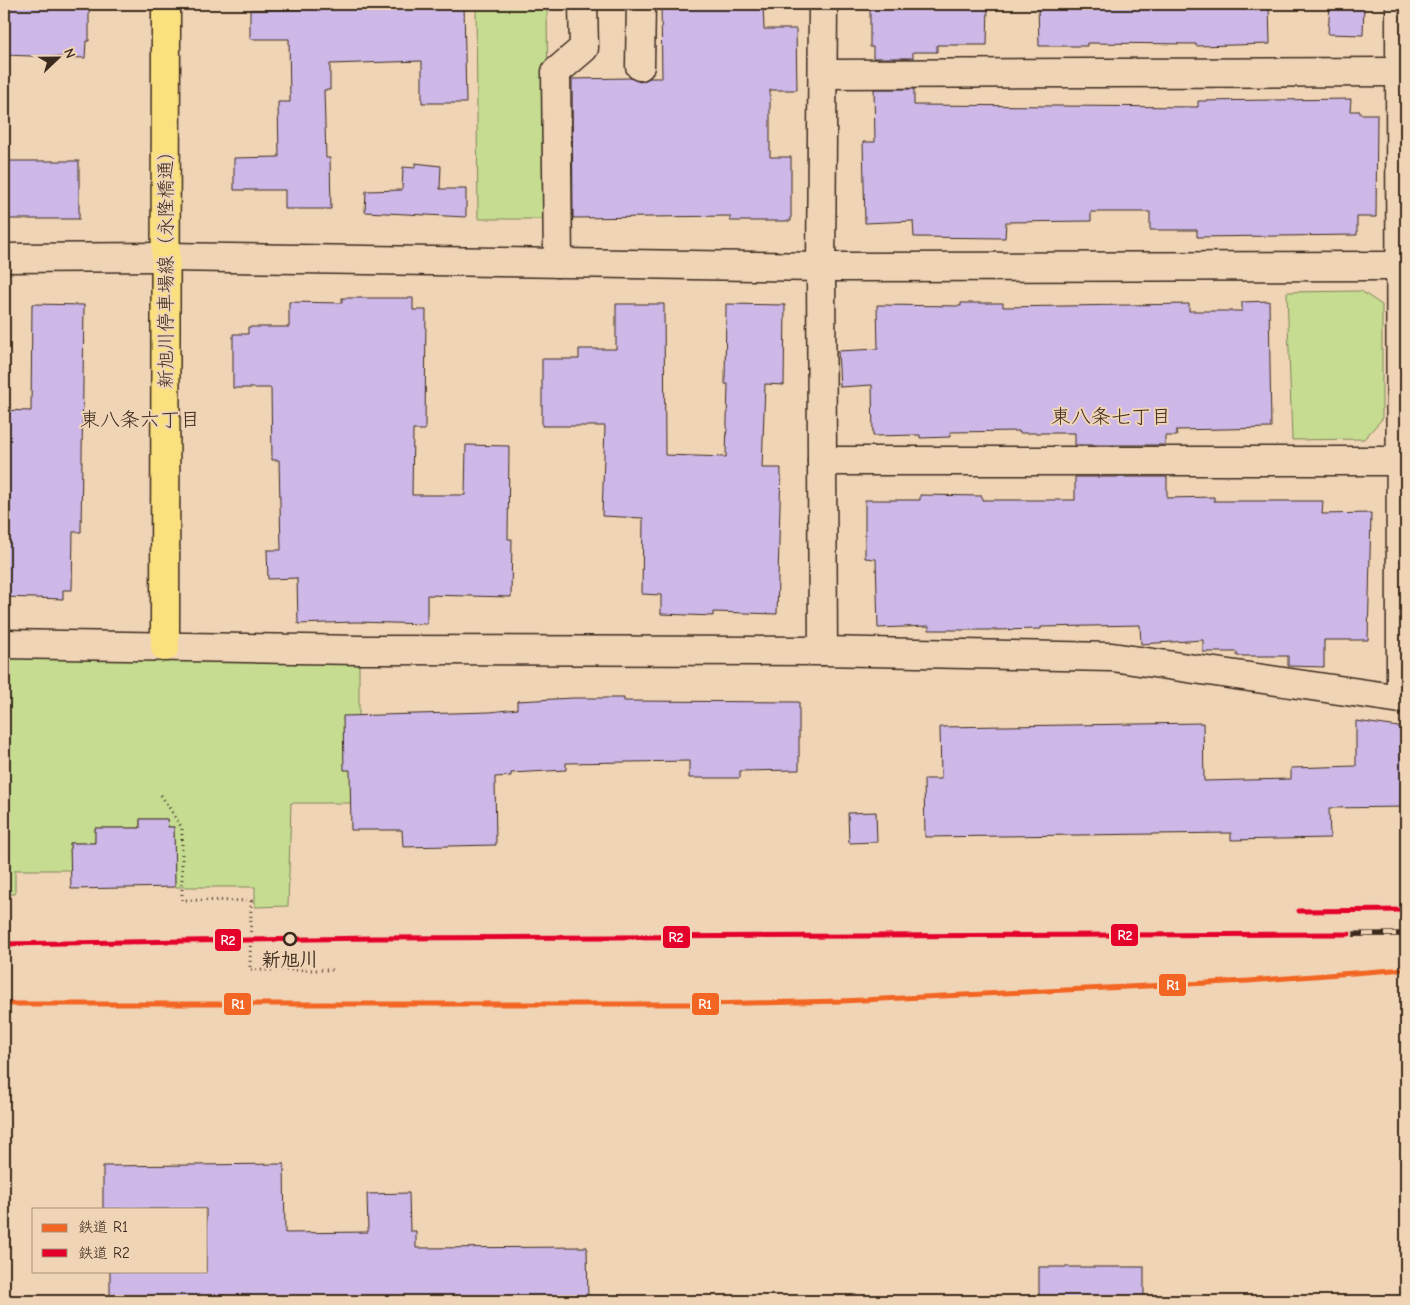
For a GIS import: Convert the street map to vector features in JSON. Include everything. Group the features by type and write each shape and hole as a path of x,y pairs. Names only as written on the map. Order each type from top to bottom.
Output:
{"main road":[{"name":"新旭川停車場線（永隆橋通）","path":"165,647 166,4"}],"street":[{"path":"558,263 556,72 584,48 583,4"},
{"path":"640,66 641,4"},
{"path":"823,4 824,74 821,267 823,651"},
{"path":"4,644 359,650 823,651 1112,657 1401,699 1400,4"},
{"path":"824,74 1400,72"},
{"path":"4,258 167,257 821,267 1400,266"},
{"path":"822,461 1400,461"}],"path":[{"path":"161,795 182,828 182,900 251,900 250,970 335,970"}],"green space":[{"path":"476,4 547,4 549,219 478,219"},
{"path":"1361,291 1382,305 1382,419 1364,439 1292,440 1287,292"},
{"path":"4,644 359,650 359,803 291,803 288,906 255,907 255,887 175,887 174,827 168,827 167,819 140,819 140,828 95,828 95,843 70,843 71,870 15,870 15,894 4,894"}],"building":[{"path":"4,4 89,4 89,41 86,41 85,58 4,55"},
{"path":"338,4 464,4 466,103 422,103 422,61 330,64 330,90 324,90 326,158 330,158 331,209 285,209 285,190 234,190 234,158 279,157 278,102 290,102 289,39 250,39 250,10 338,9"},
{"path":"661,4 763,4 764,29 796,29 797,90 770,90 770,157 791,157 791,221 730,221 730,216 573,218 572,79 630,78 640,82 649,78 662,78"},
{"path":"870,4 988,4 987,45 937,45 937,52 913,52 913,58 873,58 873,47 870,47"},
{"path":"1038,4 1269,4 1270,44 1196,46 1196,44 1087,43 1087,46 1039,46"},
{"path":"1330,4 1364,4 1363,35 1328,34"},
{"path":"874,89 914,89 914,105 1198,107 1198,101 1351,99 1350,111 1360,111 1360,114 1377,114 1376,217 1357,217 1357,235 1197,237 1197,230 1150,230 1150,212 1091,212 1091,221 1006,222 1005,238 914,237 913,221 865,223 863,142 875,142"},
{"path":"4,161 79,161 79,219 4,219"},
{"path":"415,163 441,166 440,189 466,189 466,217 365,212 366,191 402,190 403,167 415,168"},
{"path":"342,298 413,298 413,310 426,310 425,430 413,430 412,495 465,495 466,445 509,446 508,539 512,539 511,597 427,595 427,624 355,622 298,624 297,578 268,579 267,550 281,550 279,460 272,460 271,388 233,388 233,334 248,334 248,327 289,327 289,302 342,303"},
{"path":"1269,301 1271,428 1176,430 1177,436 1165,436 1165,445 1075,445 1075,433 1019,433 1019,431 950,432 950,437 920,438 920,435 873,436 872,385 840,387 838,351 878,349 877,305 961,306 961,303 1003,303 1003,307 1189,304 1189,311 1242,311 1242,302"},
{"path":"32,304 84,305 81,532 73,532 72,590 63,590 63,599 4,597 4,410 31,411"},
{"path":"616,304 664,304 665,455 726,457 728,384 725,384 726,304 785,305 784,385 765,384 762,468 781,468 777,614 713,612 713,616 661,614 661,595 642,594 643,518 602,516 605,426 542,426 542,359 579,359 579,349 616,349"},
{"path":"1075,477 1167,477 1167,498 1214,497 1214,501 1323,501 1322,514 1371,513 1368,640 1324,640 1324,667 1288,666 1288,656 1237,656 1237,652 1203,652 1203,640 1141,644 1140,625 995,630 929,630 929,626 878,628 876,559 865,558 865,500 920,500 920,495 982,496 982,500 1075,500"},
{"path":"624,698 624,701 799,702 799,770 740,771 740,778 689,778 689,761 566,763 566,770 511,773 511,776 495,777 496,845 403,847 402,830 351,830 350,770 344,770 343,716 490,712 517,709 517,701"},
{"path":"1356,721 1406,728 1406,807 1329,808 1330,838 1231,840 1231,833 925,837 924,779 941,779 940,727 1203,723 1204,781 1291,779 1291,768 1356,766"},
{"path":"876,812 877,842 849,843 848,813"},
{"path":"140,819 167,819 168,827 174,827 175,887 71,889 70,843 95,843 95,828 140,828"},
{"path":"284,1164 285,1233 368,1232 367,1194 409,1193 410,1231 416,1231 416,1248 587,1247 588,1301 110,1301 110,1272 208,1272 208,1208 103,1208 103,1166"},
{"path":"1039,1267 1144,1267 1144,1301 1039,1301"}],"railway":[{"path":"373,938 1406,934"}],"rail line":[{"name":"R2","path":"1299,911 1406,910"},
{"name":"R2","path":"4,944 373,938 1349,934"},
{"name":"R1","path":"4,1004 707,1004 842,1001 1248,981 1406,969"}],"place":[{"name":"新旭川","path":"290,939"}],"district":[{"name":"東八条七丁目","path":"1111,416"},
{"name":"東八条六丁目","path":"140,419"}]}
